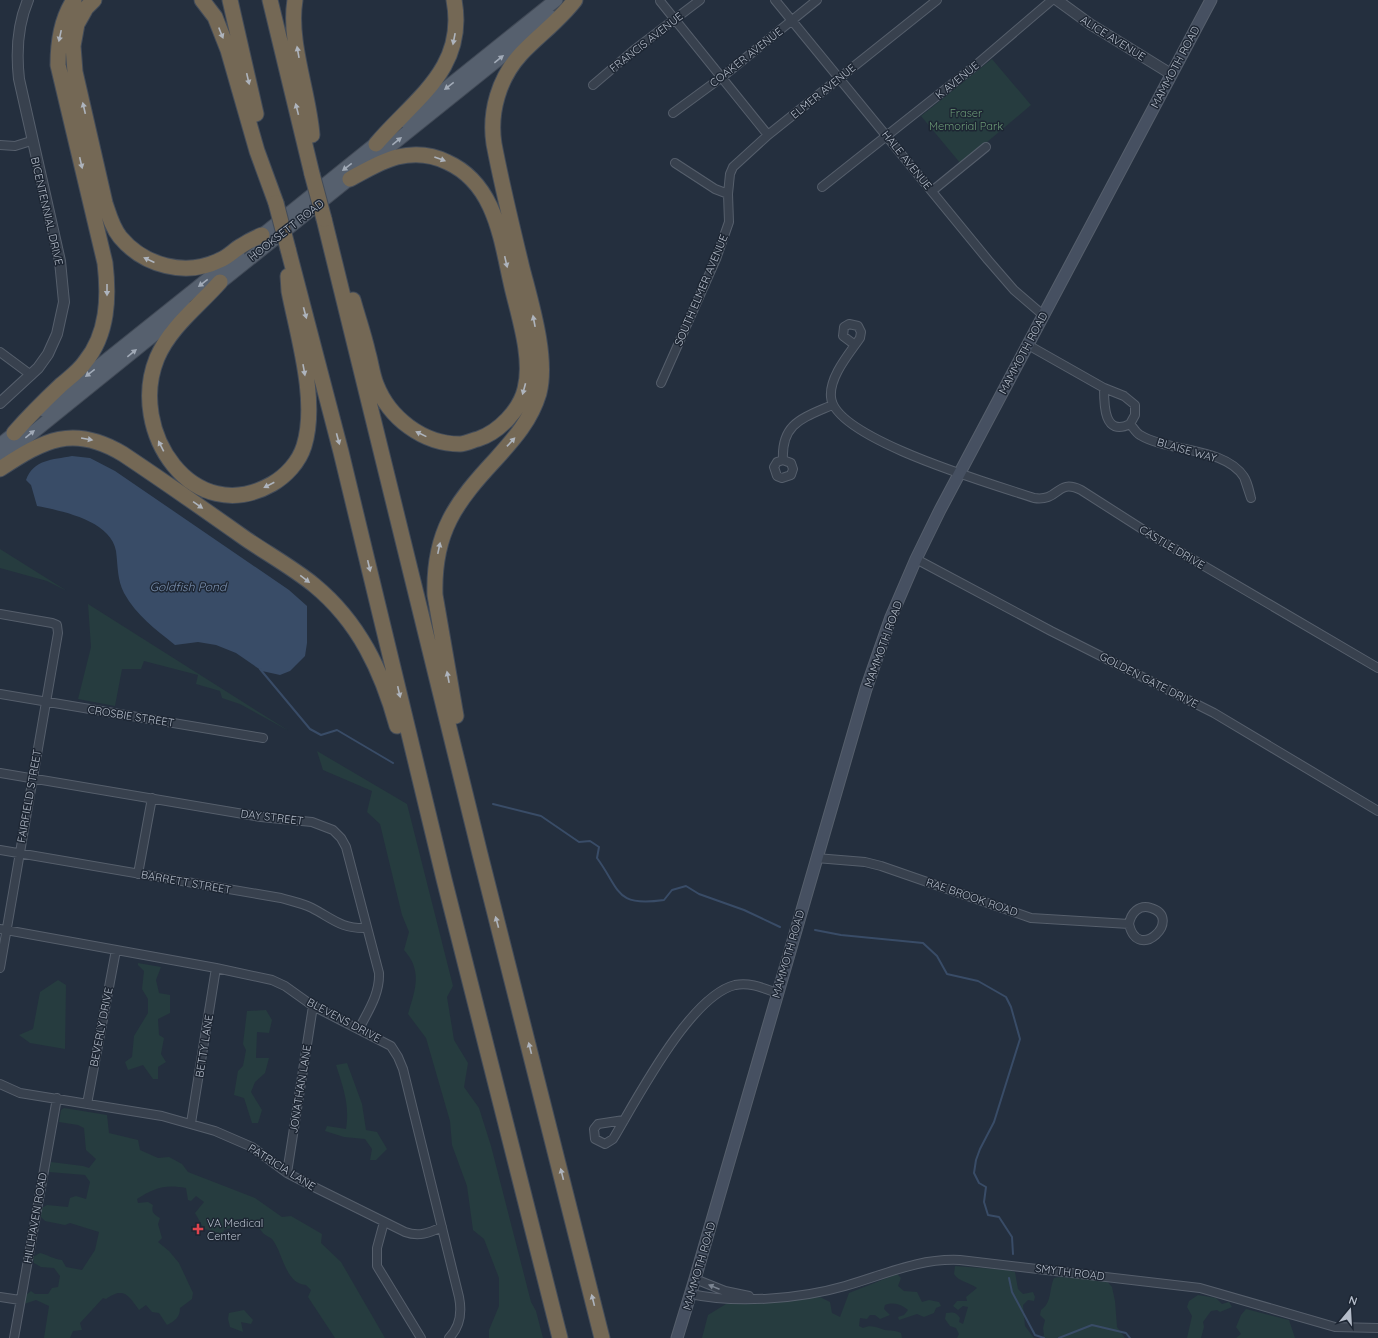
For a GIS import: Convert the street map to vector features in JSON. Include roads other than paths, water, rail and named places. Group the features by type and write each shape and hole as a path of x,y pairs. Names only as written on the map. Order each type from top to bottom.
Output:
{"highway":[{"path":"14,433 30,414 85,363 97,343 105,315 107,282 105,263 58,65 58,47 62,25 74,0"},
{"path":"94,0 86,8 77,24 73,46 75,72 105,203 119,236 137,253 146,258 172,268 198,268 221,260 240,246 262,235"},
{"path":"202,0 215,17 228,50 257,151 276,203"},
{"path":"230,0 276,203 341,452 444,879 560,1338"},
{"path":"270,0 463,784 602,1338"},
{"path":"295,0 294,23 296,42 312,133 312,174"},
{"path":"376,144 395,122 430,88 446,64 455,30 454,0"},
{"path":"463,784 462,745 442,643 435,594 434,577 438,554 445,528 460,500 518,435 529,418 539,393 542,360 531,304 498,163 492,133 493,119 499,91 512,64 535,40 563,15 573,0"},
{"path":"330,246 340,263 362,327 376,384 392,411 408,428 434,440 461,444 483,437 503,423 517,407 525,389 527,369 524,342 495,217 484,192 476,182 457,166 432,156 420,154 395,157 350,179"},
{"path":"220,282 174,331 158,357 150,384 150,411 152,424 159,442 176,469 199,486 210,491 233,495 258,490 277,481 298,458 306,438 309,399 289,291 288,249"},
{"path":"0,470 46,442 61,438 76,438 101,442 123,454 175,489 298,573 327,596 345,616 363,641 381,675 392,708 421,819 444,879"}],"main road":[{"name":"HOOKSETT ROAD","path":"0,445 556,0"},
{"name":"HOOKSETT ROAD","path":"0,459 573,0"},
{"name":"MAMMOTH ROAD","path":"677,1338 866,689 891,618 916,559 960,472 1211,0"}],"street":[{"name":"BICENTENNIAL DRIVE","path":"0,403 31,375 43,361 57,334 64,302 60,261 31,141 16,55 20,23 28,0"},
{"name":"FRANCIS AVENUE","path":"593,85 634,50 700,0"},
{"name":"HALE AVENUE","path":"775,0 1014,290 1043,315"},
{"name":"COAKER AVENUE","path":"673,113 722,77 817,0"},
{"name":"ELMER AVENUE","path":"728,194 730,174 733,167 768,135 937,0"},
{"name":"K AVENUE","path":"822,187 976,65 1052,0"},
{"name":"ALICE AVENUE","path":"1057,0 1090,24 1171,74"},
{"path":"660,1 768,135"},
{"path":"0,145 15,146 31,141"},
{"path":"932,191 986,147"},
{"path":"675,163 715,189 728,194"},
{"name":"SOUTH ELMER AVENUE","path":"661,383 716,259 727,229 730,214 728,194"},
{"path":"855,345 832,386 830,398 832,405 846,419 885,444 921,460 960,472"},
{"path":"1028,345 1104,388 1124,396 1135,406 1135,415 1130,424 1120,427 1115,426 1109,421 1104,402 1104,388"},
{"path":"0,352 31,375"},
{"path":"783,460 783,440 789,430 805,417 832,405"},
{"name":"BLAISE WAY","path":"1130,424 1139,435 1159,443 1211,455 1231,465 1244,477"},
{"name":"CASTLE DRIVE","path":"960,472 1038,498 1051,497 1060,489 1067,486 1081,490 1153,536 1378,668"},
{"name":"GOLDEN GATE DRIVE","path":"916,559 1038,624 1214,713 1378,811"},
{"name":"FAIRFIELD STREET","path":"0,614 57,625 58,633 19,854 3,930 0,968"},
{"name":"CROSBIE STREET","path":"0,694 263,738"},
{"name":"DAY STREET","path":"0,773 261,817 312,822 333,830 346,847 378,973 379,985 376,996 359,1029"},
{"path":"138,874 152,798"},
{"name":"BARRETT STREET","path":"0,850 281,898 312,908 340,925 356,929 367,928"},
{"name":"RAE BROOK ROAD","path":"816,858 865,862 881,866 1031,918 1044,920 1129,924"},
{"path":"1146,907 1156,910 1162,924 1158,934 1149,940 1143,940 1133,934 1129,924 1130,919 1136,910 1146,907"},
{"name":"BLEVENS DRIVE","path":"3,930 216,968 277,982 313,1006 391,1046 401,1063 460,1303 459,1323 449,1338"},
{"name":"BEVERLY DRIVE","path":"87,1104 116,950"},
{"name":"BETTY LANE","path":"191,1123 216,968"},
{"path":"624,1120 660,1061 680,1033 704,1005 722,991 742,984 762,987 777,994"},
{"name":"JONATHAN LANE","path":"287,1173 313,1006"},
{"name":"PATRICIA LANE","path":"0,1084 20,1093 57,1098 191,1123 252,1147 287,1173 384,1222 412,1234 428,1234 442,1227"},
{"name":"HILLHAVEN ROAD","path":"14,1338 57,1098"},
{"path":"384,1222 377,1248 377,1266 421,1338"},
{"name":"SMYTH ROAD","path":"691,1294 737,1300 791,1296 831,1289 905,1265 933,1260 960,1260 1200,1288 1313,1322 1351,1329 1378,1328"},
{"name":"SMYTH ROAD","path":"695,1279 725,1291 761,1298"},
{"path":"0,1297 20,1300"}],"water":[{"name":"Goldfish Pond","path":"72,456 90,458 115,471 289,590 307,606 307,643 305,656 290,671 280,675 262,671 236,653 216,645 198,642 175,645 153,627 134,608 124,593 119,578 116,551 112,541 105,532 96,525 84,519 60,511 37,506 31,485 26,480 29,473 39,464 44,462"}],"waterway":[{"path":"260,669 310,729 321,735 337,730 393,763"},
{"path":"493,804 541,816 579,842 590,841 599,847 597,858 616,888 621,894 628,898 636,901 648,902 664,900 672,890 686,886 699,894 744,910 780,927"},
{"path":"815,930 841,935 923,943 937,956 947,974 978,981 1006,997 1011,1007 1020,1039 994,1122 980,1149 976,1160 974,1173 979,1183 986,1187 984,1202 988,1215 999,1217 1012,1237 1013,1254"},
{"path":"1009,1278 1012,1292 1035,1335 1044,1338"},
{"path":"1059,1338 1092,1325 1126,1333 1130,1338"}],"place":[{"name":"VA Medical Center","path":"198,1229"}],"park label":[{"name":"Fraser Memorial Park","path":"966,119"}]}
